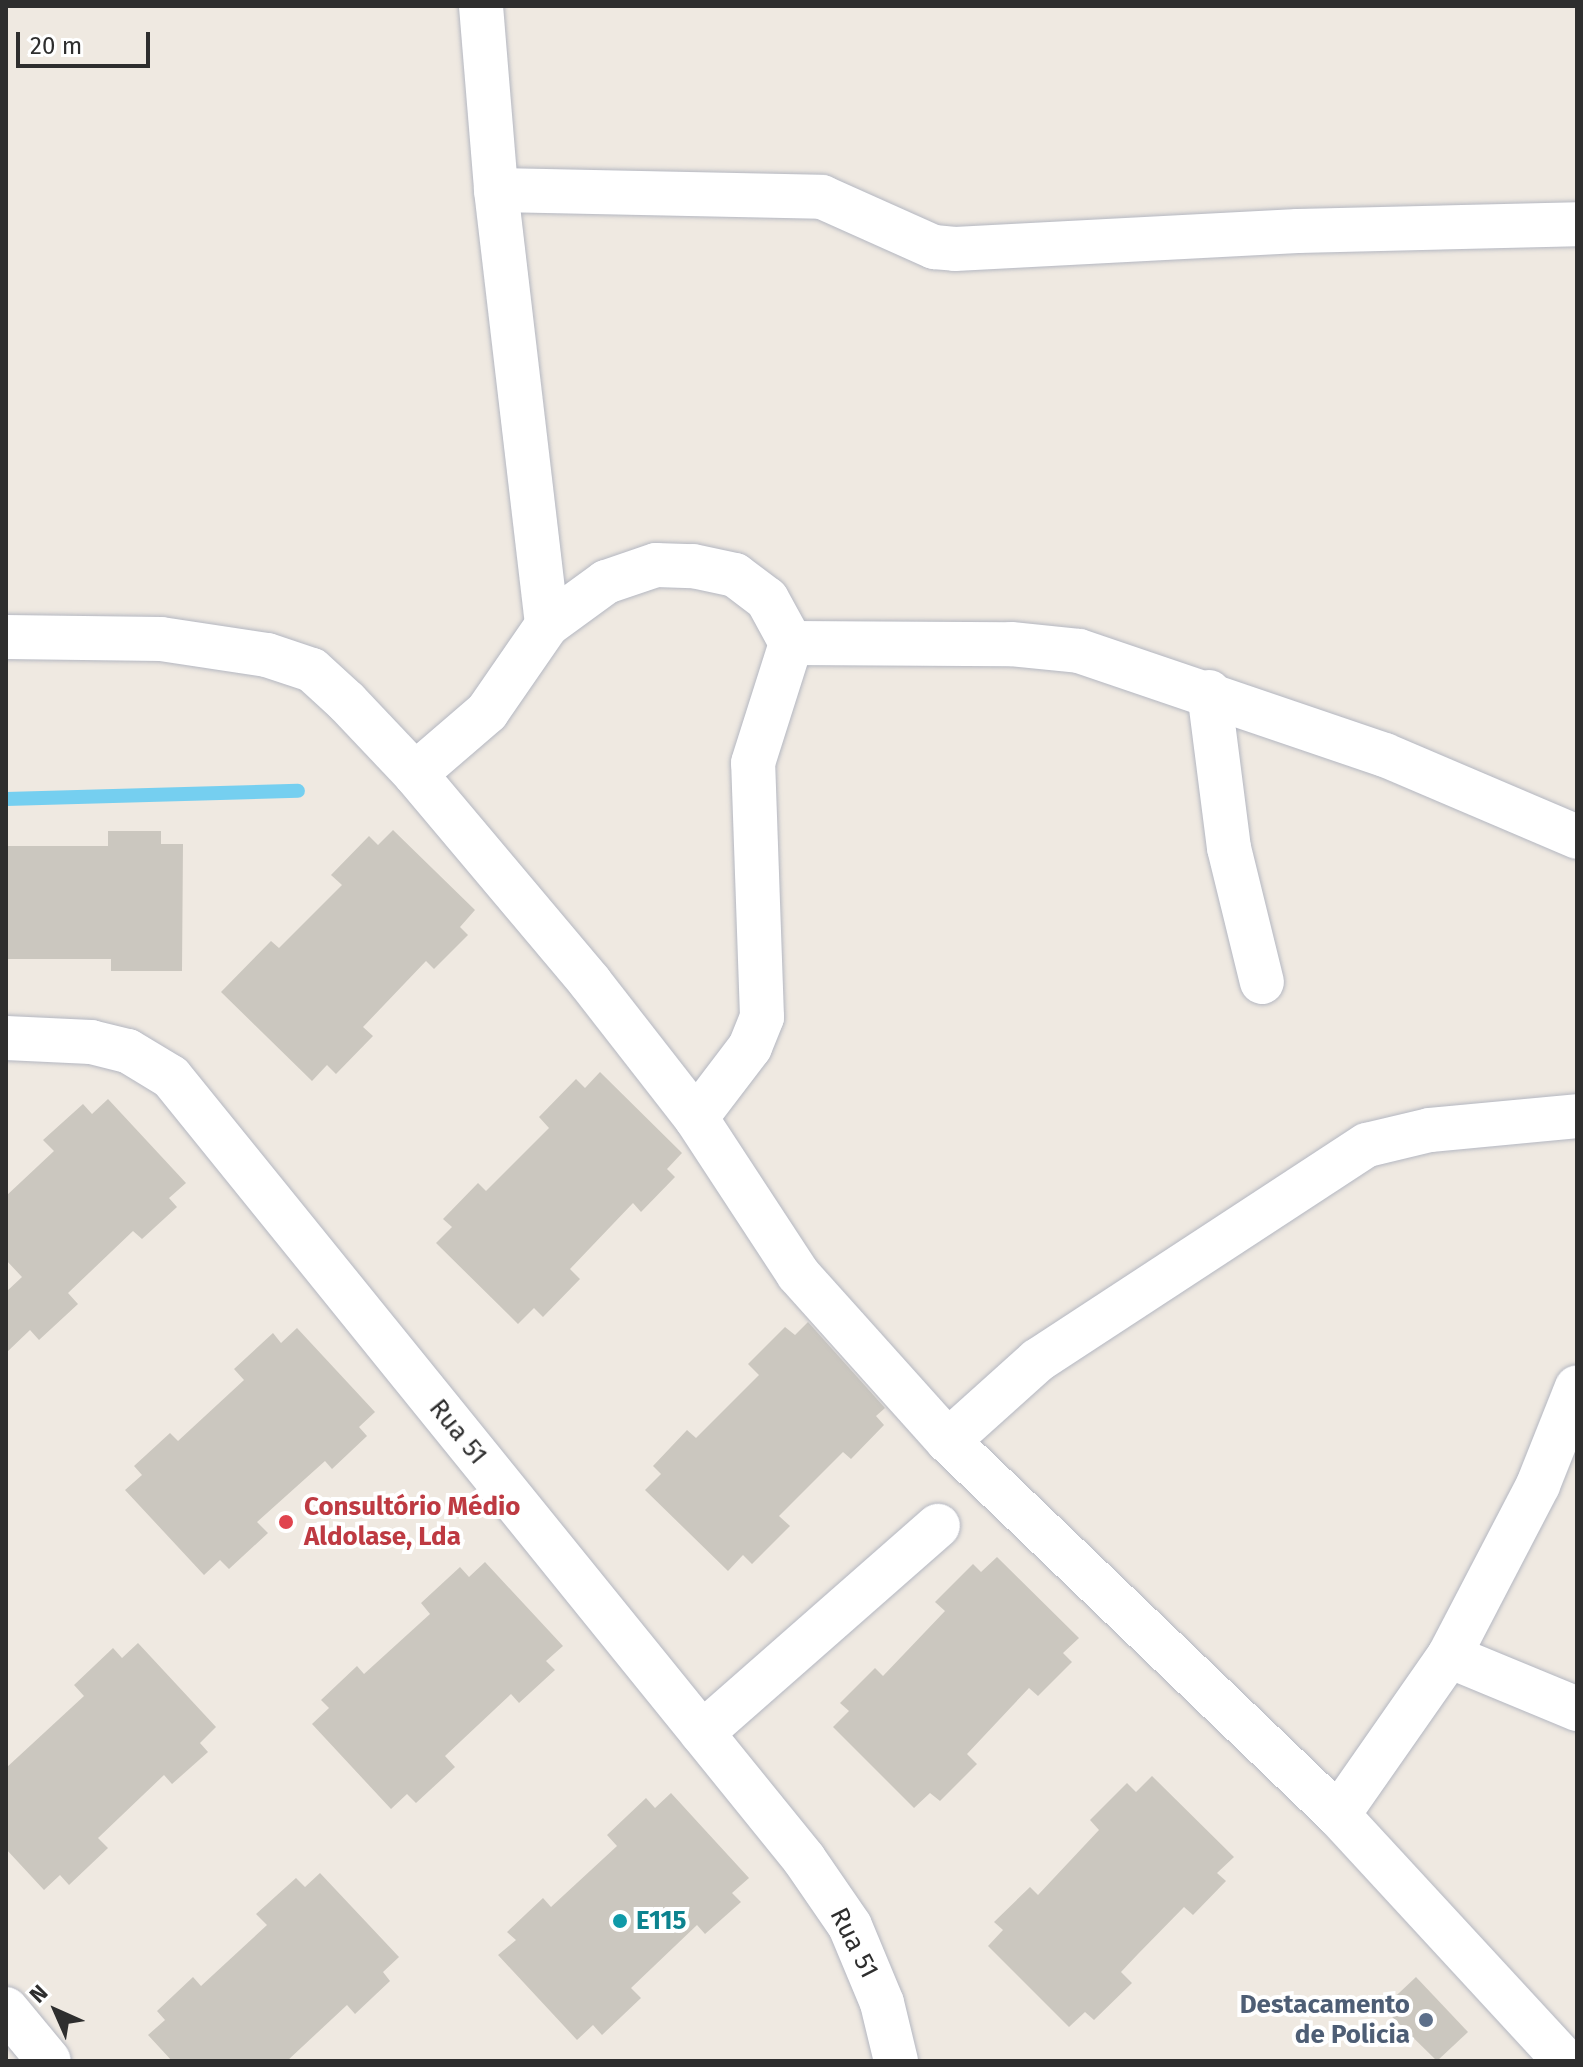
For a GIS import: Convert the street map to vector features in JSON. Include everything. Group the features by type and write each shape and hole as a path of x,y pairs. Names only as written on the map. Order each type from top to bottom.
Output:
{"street":[{"path":"481,6 496,190 547,625"},
{"path":"496,190 822,197 934,247 955,249 1298,231 1577,224"},
{"path":"415,774 487,712 547,625 606,582 656,565 693,566 735,575 767,599 791,643 753,763 762,1017 750,1047 696,1118"},
{"path":"6,637 161,639 267,655 312,670 415,774 696,1118 798,1274 948,1441 1338,1815 1564,2047"},
{"path":"791,643 1011,644 1079,651 1209,692 1385,755 1577,837"},
{"path":"1209,692 1229,848 1262,982"},
{"name":"Rua 51","path":"6,1038 91,1042 128,1051 171,1077 804,1859 850,1926 882,2003 896,2061"},
{"path":"948,1441 1038,1360 1367,1145 1430,1130 1577,1116"},
{"path":"1338,1815 1449,1656 1538,1485 1577,1387"},
{"path":"702,1733 938,1526"},
{"path":"1449,1656 1577,1709"},
{"path":"6,2009 49,2061"}],"building":[{"path":"393,830 475,910 460,927 468,935 434,969 426,961 363,1027 373,1036 336,1074 327,1065 312,1081 221,992 271,941 279,948 342,885 331,875 369,836 378,845"},
{"path":"108,831 161,831 161,844 183,844 182,971 111,971 111,959 6,959 6,846 108,846"},
{"path":"600,1072 682,1153 667,1169 675,1177 641,1212 633,1203 570,1269 580,1279 543,1317 534,1308 518,1324 436,1243 452,1227 443,1219 478,1183 486,1191 549,1128 539,1117 576,1079 585,1088"},
{"path":"108,1099 186,1183 169,1198 177,1207 142,1239 133,1231 68,1293 78,1304 39,1340 30,1330 6,1353 6,1292 22,1277 6,1260 6,1196 54,1151 43,1140 83,1104 92,1114"},
{"path":"808,1322 885,1408 876,1416 884,1425 851,1459 843,1452 779,1516 790,1526 752,1564 743,1555 728,1571 645,1490 661,1474 653,1466 687,1430 696,1438 759,1375 748,1364 785,1327 795,1335"},
{"path":"297,1328 375,1412 359,1427 367,1436 332,1469 325,1461 257,1522 268,1533 229,1569 220,1560 204,1575 125,1490 142,1475 134,1466 170,1433 178,1441 244,1380 234,1369 273,1333 281,1343"},
{"path":"997,1557 1079,1638 1063,1653 1072,1662 1038,1696 1029,1688 967,1754 977,1764 940,1801 930,1793 914,1808 833,1727 849,1711 840,1703 875,1668 883,1676 945,1611 935,1602 973,1564 981,1572"},
{"path":"485,1562 563,1646 546,1661 555,1670 519,1703 511,1694 445,1756 455,1767 416,1803 407,1794 391,1809 312,1724 329,1708 321,1700 357,1666 364,1674 430,1614 421,1603 460,1567 469,1577"},
{"path":"138,1643 216,1727 200,1743 208,1752 172,1784 164,1775 98,1838 108,1848 69,1885 60,1875 44,1890 6,1849 6,1768 84,1696 74,1685 113,1648 122,1658"},
{"path":"1152,1776 1234,1857 1217,1873 1226,1881 1193,1915 1184,1907 1121,1972 1132,1983 1094,2020 1085,2012 1069,2027 988,1946 1003,1930 994,1922 1030,1887 1038,1895 1099,1830 1090,1820 1127,1783 1136,1792"},
{"name":"E115","path":"671,1793 749,1878 732,1893 741,1902 705,1934 697,1925 631,1988 641,1998 602,2035 593,2025 577,2040 498,1955 516,1940 507,1932 543,1898 551,1907 617,1846 607,1835 646,1798 655,1808"},
{"path":"320,1873 399,1957 383,1972 390,1981 355,2014 347,2005 287,2061 172,2061 148,2035 165,2020 157,2011 193,1977 201,1986 267,1925 256,1914 296,1878 305,1887"},
{"name":"Destacamento de Policia","path":"1416,1977 1468,2032 1437,2061 1383,2008"}],"waterway":[{"path":"6,799 298,791"}],"place":[{"name":"Consultório Médio Aldolase, Lda","path":"286,1522"},
{"name":"E115","path":"620,1921"},
{"name":"Destacamento de Policia","path":"1426,2020"}]}
